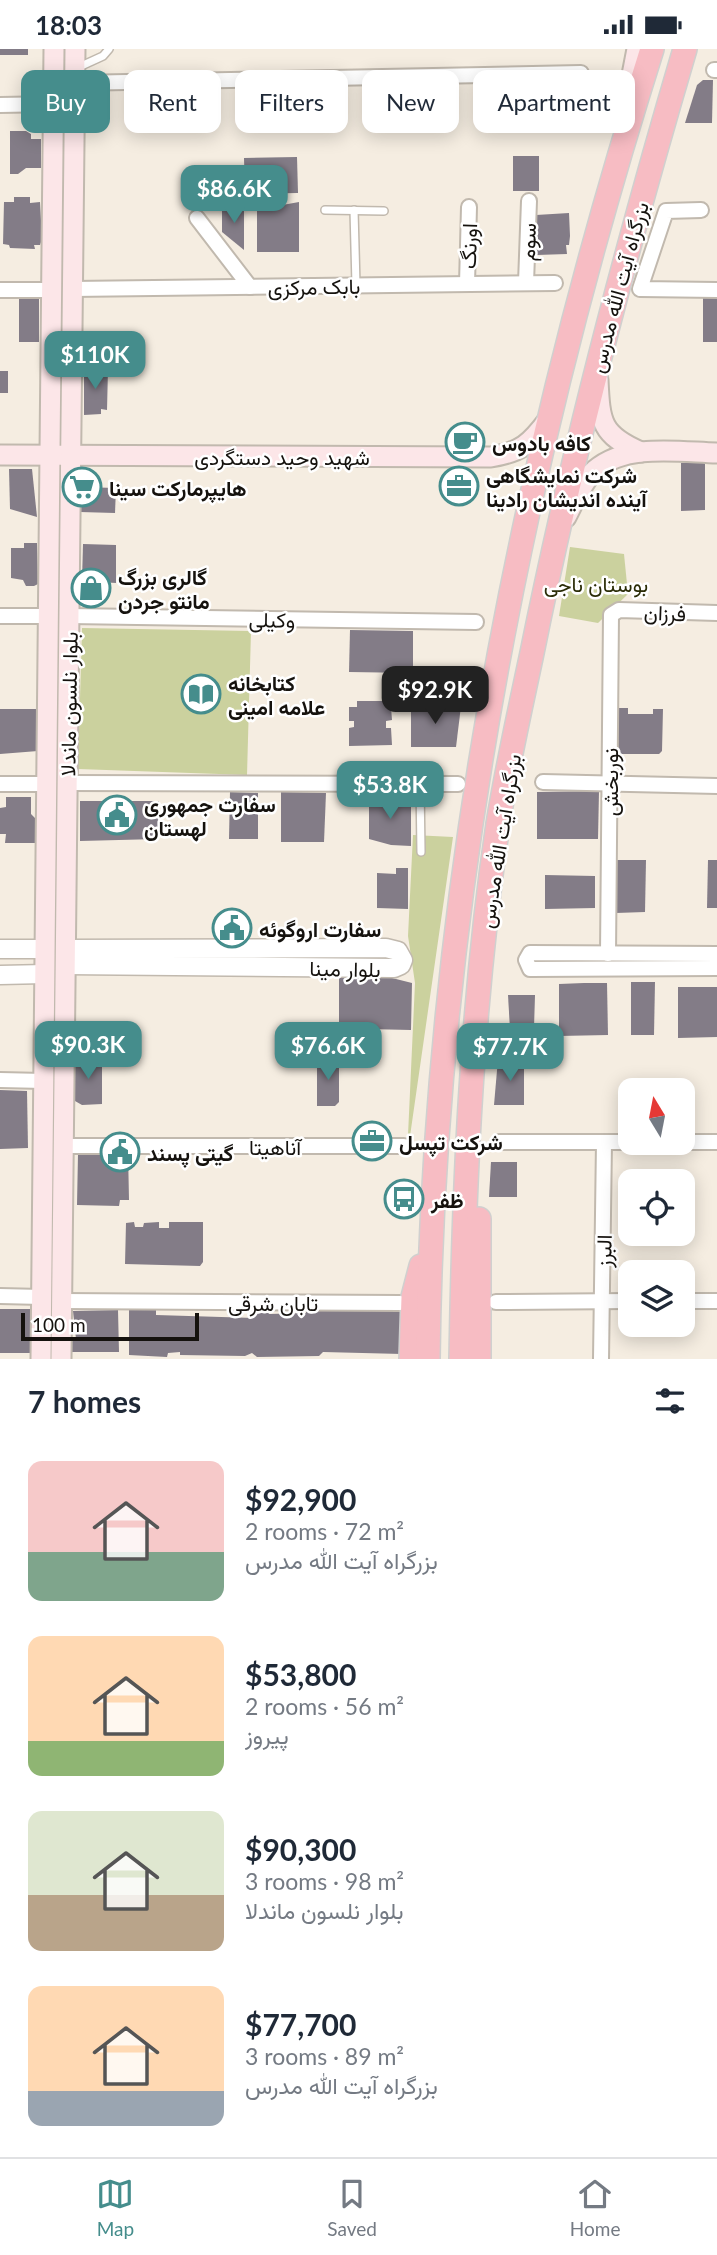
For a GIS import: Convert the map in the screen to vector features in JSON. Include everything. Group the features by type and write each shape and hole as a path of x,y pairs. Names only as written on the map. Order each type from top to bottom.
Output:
{"highway":[{"name":"بزرگراه آیت الله مدرس","path":"428,1359 432,1226 441,1095 462,883 492,686 549,419 613,175 652,49"},
{"name":"بزرگراه آیت الله مدرس","path":"461,1359 471,1095 487,915 499,821 555,540 597,362 627,245 685,49"},
{"path":"471,1095 480,1161 479,1359"},
{"path":"411,1359 412,1297 432,1226"}],"main road":[{"name":"بلوار نلسون ماندلا","path":"54,49 54,70"},
{"path":"613,175 637,49"},
{"name":"بلوار نلسون ماندلا","path":"61,1359 63,1146 74,957 66,858 75,67"},
{"name":"بلوار نلسون ماندلا","path":"41,1359 54,133"},
{"path":"597,362 603,426 617,442 641,452"},
{"name":"شهید وحید دستگردی","path":"0,455 492,457 515,453 533,440 549,419"},
{"path":"555,540 595,471 613,460 641,452 717,453"},
{"path":"46,859 66,858"}],"street":[{"path":"75,67 473,72"},
{"path":"0,105 21,105"},
{"name":"سوم","path":"526,283 529,201"},
{"name":"اورنگ","path":"467,284 469,207"},
{"path":"701,210 666,212 640,289 717,290"},
{"path":"197,218 250,287"},
{"name":"بابک مرکزی","path":"72,289 555,283"},
{"path":"0,290 52,290"},
{"name":"فرزان","path":"614,612 717,613"},
{"name":"نوربخش","path":"608,954 611,615 614,612"},
{"path":"0,616 49,616"},
{"name":"وكيلی","path":"69,616 476,622"},
{"path":"543,782 717,786"},
{"path":"67,783 458,784"},
{"path":"0,784 47,784"},
{"name":"بلوار مینا","path":"386,948 398,951 403,960 401,965 394,968 74,957 386,948"},
{"path":"9,949 45,949"},
{"path":"8,975 21,964 9,949"},
{"path":"717,954 530,953 526,960 530,969 717,968"},
{"path":"8,975 45,974"},
{"path":"0,1080 44,1081"},
{"path":"499,1142 618,1142"},
{"name":"البرز","path":"601,1359 604,1142"},
{"path":"695,1142 717,1142"},
{"name":"آناهیتا","path":"63,1146 404,1146"},
{"path":"0,1296 42,1297"},
{"name":"تابان شرقی","path":"62,1301 400,1303"},
{"path":"496,1302 618,1301"},
{"path":"695,1301 717,1301"}],"lane":[{"path":"75,67 103,56 109,49"},
{"path":"325,210 384,211"},
{"path":"354,210 356,285"},
{"path":"421,784 421,852"}],"green space":[{"name":"بوستان ناجی","path":"570,547 624,554 628,594 598,623 559,616"},
{"path":"82,628 251,631 247,775 78,769"},
{"path":"413,835 453,837 407,1157 415,983 408,936"}],"building":[{"path":"0,49 28,49 28,55 0,55"},
{"path":"703,80 713,80 712,123 685,123 697,85"},
{"path":"10,131 29,133 31,139 41,139 41,168 26,168 18,174 10,174"},
{"path":"513,156 539,156 539,191 513,191"},
{"path":"297,157 298,193 245,194 244,158"},
{"path":"14,197 30,197 30,203 40,202 42,239 40,245 34,245 35,249 10,248 9,245 3,244 4,202 14,202"},
{"path":"266,201 277,201 277,206 299,202 299,252 257,252 257,206 266,206"},
{"path":"222,208 244,208 244,250 222,232"},
{"path":"569,213 570,236 569,245 566,245 567,254 537,255 536,215"},
{"path":"19,296 39,296 39,342 19,342"},
{"path":"703,296 717,296 717,342 703,342"},
{"path":"84,369 108,369 107,410 101,409 101,414 84,415"},
{"path":"0,371 8,371 8,393 0,393"},
{"path":"681,463 705,463 705,510 681,511"},
{"path":"9,469 32,469 37,517 10,509"},
{"path":"81,487 116,488 115,513 80,512"},
{"path":"24,543 37,543 38,584 34,586 26,586 23,580 11,578 11,548 24,548"},
{"path":"83,544 116,545 116,583 82,581"},
{"path":"350,630 413,631 413,673 349,672"},
{"path":"357,701 384,701 385,707 391,707 392,720 386,721 386,728 391,728 392,745 349,746 349,728 354,727 354,721 349,721 349,707 357,707"},
{"path":"411,706 461,706 456,747 411,747"},
{"path":"617,708 628,708 628,714 653,714 653,709 663,709 662,751 659,754 617,754"},
{"path":"0,709 38,709 38,751 0,754"},
{"path":"599,791 598,839 537,839 537,792"},
{"path":"230,792 258,793 258,839 229,839"},
{"path":"281,792 326,793 324,842 281,842"},
{"path":"369,792 378,793 378,799 411,800 411,846 391,845 369,839"},
{"path":"6,797 31,797 31,814 37,820 37,843 5,843 6,834 0,834 0,808 6,807"},
{"path":"80,801 159,801 158,839 80,841"},
{"path":"616,860 646,860 645,912 616,913"},
{"path":"708,860 717,860 717,908 707,908"},
{"path":"396,868 408,868 408,909 377,908 377,873 396,874"},
{"path":"545,875 595,876 595,908 545,909"},
{"path":"339,977 388,977 412,983 411,1030 367,1029 363,1025 359,1029 344,1029 339,1025"},
{"path":"631,982 655,982 654,1035 631,1035"},
{"path":"607,983 608,1035 559,1036 559,984"},
{"path":"678,987 717,987 717,1037 678,1038"},
{"path":"508,995 535,995 534,1028 510,1030"},
{"path":"74,1058 102,1059 102,1104 82,1105 75,1101"},
{"path":"317,1058 339,1058 339,1102 335,1106 317,1106"},
{"path":"498,1059 524,1060 524,1105 494,1105"},
{"path":"0,1090 27,1091 28,1148 0,1149"},
{"path":"83,1150 128,1151 129,1200 120,1200 119,1206 77,1205 78,1154"},
{"path":"491,1162 517,1162 517,1197 489,1197"},
{"path":"134,1222 135,1227 159,1222 159,1228 169,1228 169,1222 203,1222 203,1262 200,1266 125,1264 126,1223"},
{"path":"0,1309 32,1309 31,1353 0,1353"},
{"path":"156,1309 156,1315 254,1318 254,1309 270,1309 269,1314 306,1313 306,1309 403,1311 402,1354 323,1352 319,1356 257,1357 252,1353 245,1356 180,1355 180,1352 168,1353 167,1357 129,1355 129,1310"},
{"path":"118,1310 119,1352 72,1352 71,1339 76,1339 73,1311"}],"place":[{"name":"کافه بادوس","path":"465,442"},
{"name":"شرکت نمایشگاهی آینده اندیشان رادینا","path":"459,486"},
{"name":"هایپرمارکت سینا","path":"82,487"},
{"name":"گالری بزرگ مانتو جردن","path":"91,588"},
{"name":"کتابخانه علامه امینی","path":"201,694"},
{"name":"سفارت جمهوری لهستان","path":"117,815"},
{"name":"سفارت اروگوئه","path":"232,928"},
{"name":"شرکت تپسل","path":"372,1141"},
{"name":"گیتی پسند","path":"120,1152"},
{"name":"ظفر","path":"404,1199"}]}
